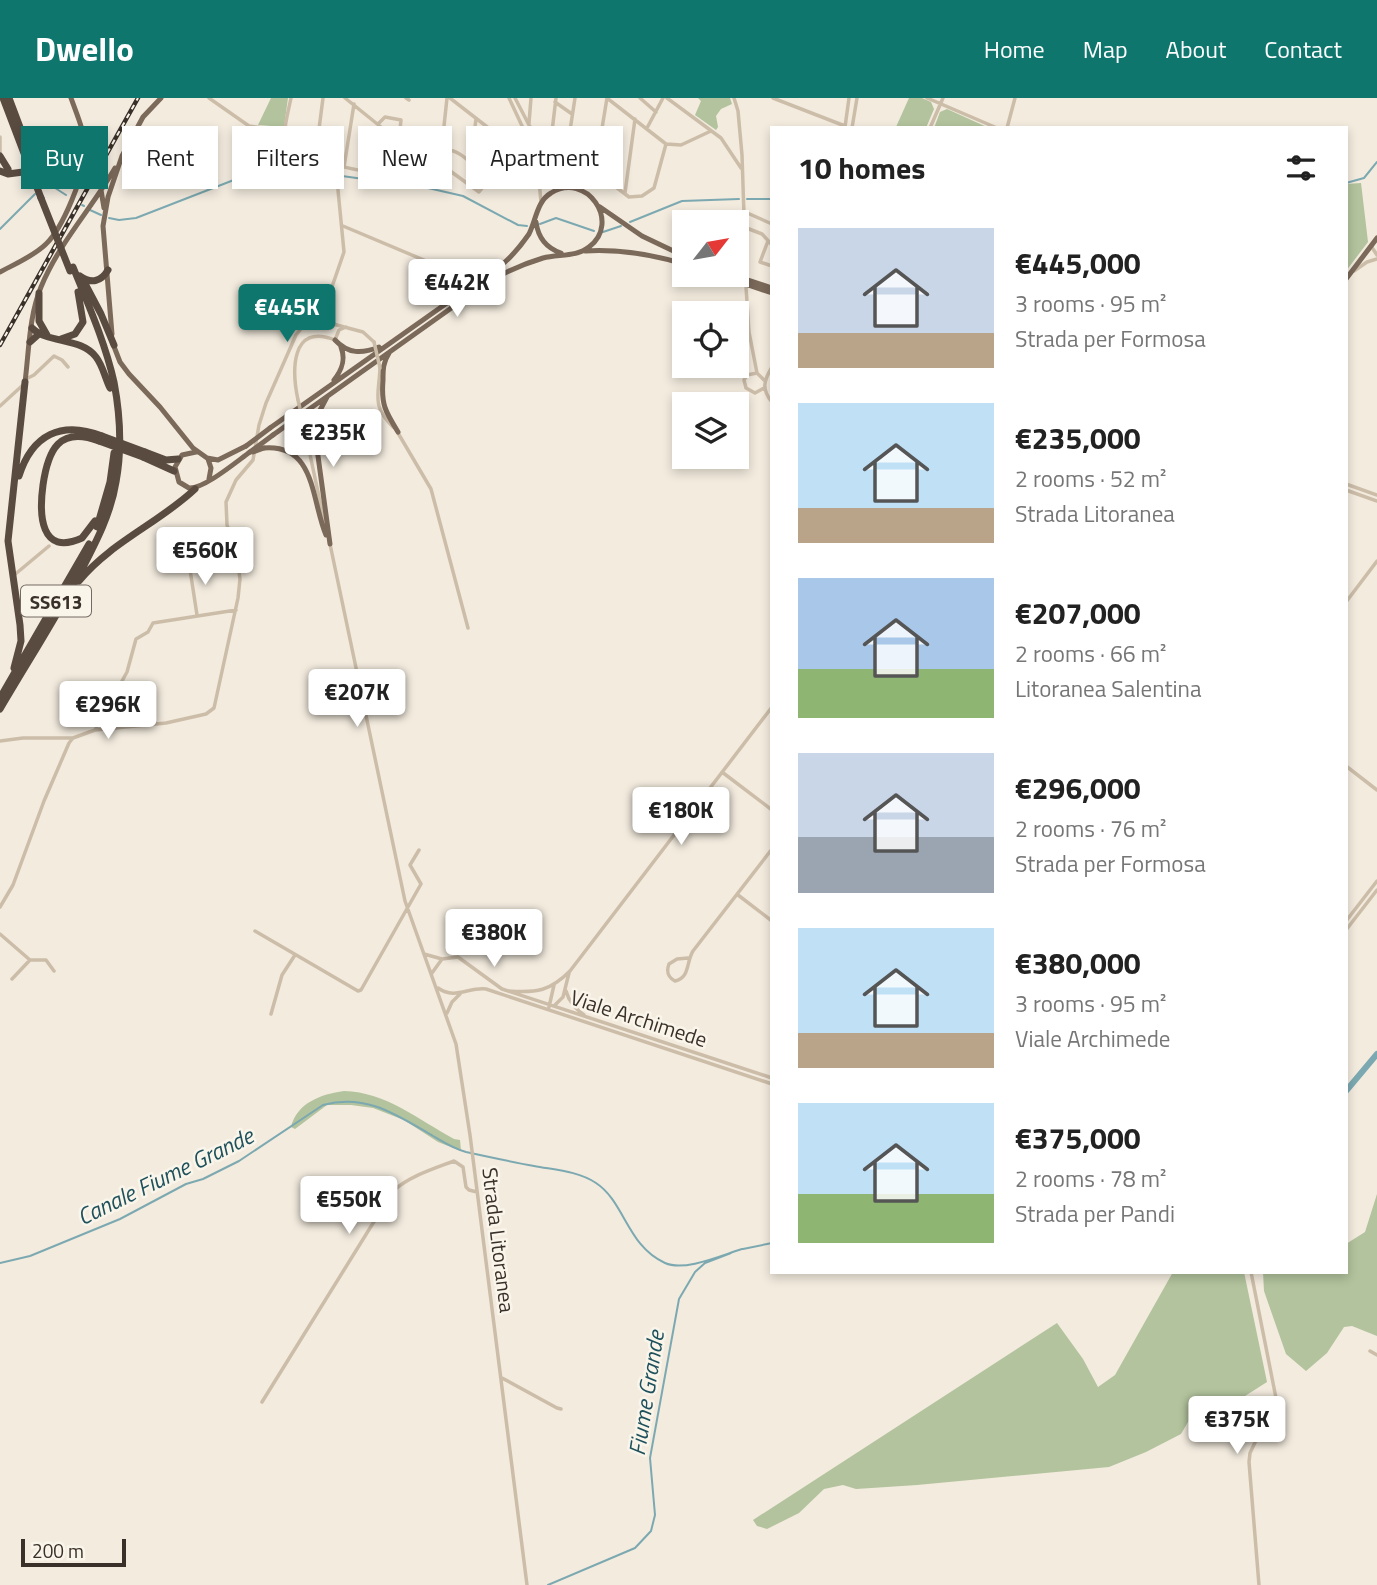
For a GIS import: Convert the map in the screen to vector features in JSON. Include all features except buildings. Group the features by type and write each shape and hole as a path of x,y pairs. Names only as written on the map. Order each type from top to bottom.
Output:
{"highway":[{"path":"3,98 71,269 85,280 96,281 103,278 108,270"},
{"path":"9,98 43,196"},
{"path":"4,171 16,169 23,164 19,139"},
{"path":"0,156 4,171 0,181"},
{"path":"4,171 27,174 43,196"},
{"name":"SS613","path":"0,698 87,548 97,527 110,482 115,434 110,388 103,359 71,269"},
{"name":"SS613","path":"0,709 68,596 91,552 116,482 120,434 114,383 108,358 71,269"},
{"path":"80,276 114,345"},
{"path":"60,340 81,329 83,314 78,292"},
{"path":"39,293 39,321 43,332"},
{"path":"32,328 82,347 94,355 110,388"},
{"path":"30,342 43,332"},
{"path":"10,682 20,641 8,541 26,380"},
{"path":"15,490 25,457 43,438 68,429 86,430 101,439 144,454 166,460 178,459"},
{"path":"101,439 76,436 63,440 53,448 46,462 41,504 44,530 51,538 62,543 82,538 92,528 104,501"},
{"path":"144,454 174,471"},
{"path":"68,596 110,551 170,510 195,489"}],"main road":[{"path":"0,272 44,246 69,203 85,158 84,142 71,98"},
{"path":"138,126 161,98"},
{"path":"26,380 39,293 57,258 122,156"},
{"path":"122,156 108,197 104,237 110,326 120,362 160,407 185,441 207,458 223,459 272,432"},
{"path":"197,452 186,453 178,459 174,471 179,482 195,489 250,453 272,432 392,341 514,253 528,234 541,203 557,189"},
{"path":"580,189 587,192 600,207 642,236 672,250"},
{"path":"101,190 106,190 108,197"},
{"path":"101,190 105,215"},
{"path":"92,202 102,204 105,215"},
{"path":"582,251 598,238 602,217 600,207"},
{"path":"536,218 537,229 548,246 567,254"},
{"path":"1348,276 1374,247 1377,238"},
{"path":"365,369 497,276 543,258 582,251 633,252 672,261"},
{"path":"749,282 770,290"},
{"path":"749,284 770,290"},
{"path":"335,340 352,351 368,352 392,341"},
{"path":"330,544 315,428 319,410 342,366 344,356 341,346"},
{"path":"393,348 382,367 382,401 398,432"},
{"path":"331,388 378,363 382,367"},
{"path":"250,453 277,447 288,450 304,465 318,516 330,544"},
{"path":"207,458 211,468 209,479"}],"street":[{"path":"209,98 249,126"},
{"path":"287,126 291,98"},
{"path":"320,126 324,98"},
{"path":"345,98 379,124 385,117 401,120 400,126"},
{"path":"444,126 449,98 485,126"},
{"path":"509,98 530,143 538,169 541,203"},
{"path":"515,98 529,125"},
{"path":"529,125 531,98"},
{"path":"570,126 575,98"},
{"path":"602,126 607,98 666,144 681,145 711,131"},
{"path":"640,98 656,112"},
{"path":"648,128 665,98 711,131 731,150 742,168"},
{"path":"734,98 738,111 744,210"},
{"path":"773,98 843,126"},
{"path":"845,126 849,98"},
{"path":"852,126 857,98"},
{"path":"927,98 992,126"},
{"path":"931,126 943,98"},
{"path":"1007,126 1014,98"},
{"path":"555,100 572,114"},
{"path":"552,126 555,100"},
{"path":"344,156 354,104"},
{"path":"624,194 635,118"},
{"path":"475,126 476,119"},
{"path":"0,138 0,162"},
{"path":"618,189 629,197 642,196 654,188 666,144"},
{"path":"0,741 73,738 95,730 166,723 210,712 214,708 236,610 240,579 227,525 226,502 236,480 253,460 266,403 296,335 305,323 324,310 344,252 338,189"},
{"path":"749,213 770,223"},
{"path":"342,226 476,282"},
{"path":"749,229 762,234 768,241 760,262 770,265"},
{"path":"1348,276 1377,257 1374,247"},
{"path":"746,287 749,332 757,373 764,380"},
{"path":"324,310 337,332 335,340 314,337 299,347 293,368 330,544"},
{"path":"318,316 326,317"},
{"path":"333,324 363,332 374,342 382,367"},
{"path":"337,332 346,327"},
{"path":"0,406 54,356 68,367"},
{"path":"770,370 764,380 764,388 770,398"},
{"path":"757,373 747,375 744,380 746,388 755,393 764,388"},
{"path":"398,432 431,489 468,628"},
{"path":"1348,485 1377,495"},
{"path":"1348,491 1377,501"},
{"name":"Strada Litoranea","path":"330,544 407,907 456,1046 471,1143 527,1585"},
{"path":"13,576 49,546"},
{"path":"1348,599 1377,561"},
{"path":"189,563 197,615"},
{"path":"95,730 127,672 136,639 145,634 155,621 236,610"},
{"path":"509,991 529,993 554,985 570,971 770,710"},
{"path":"0,907 13,885 51,782 73,738"},
{"path":"1348,768 1377,790"},
{"path":"722,772 770,808"},
{"path":"255,931 358,991 361,990 422,884 411,864 419,850"},
{"path":"688,958 669,964 670,979 681,980 688,970 688,958 770,852"},
{"path":"1348,918 1377,881"},
{"path":"1348,927 1377,890"},
{"path":"738,895 770,919"},
{"path":"0,934 30,960 46,960 54,971"},
{"name":"Viale Archimede","path":"424,954 442,959 453,957 464,960 488,980 509,991 770,1083"},
{"path":"271,1014 282,975 295,955"},
{"path":"432,974 442,959"},
{"path":"12,979 30,960"},
{"path":"550,1007 563,998 570,971"},
{"path":"550,1007 554,985"},
{"name":"Viale Archimede","path":"436,987 446,994 460,994 476,988 486,989 587,1017 770,1077"},
{"path":"565,989 575,1009 587,1017"},
{"path":"447,1016 452,1002 460,994"},
{"path":"766,1082 770,1077"},
{"path":"262,1402 393,1191 411,1179 454,1161 463,1167 466,1186 477,1192"},
{"path":"1251,1274 1276,1398 1250,1453 1249,1462 1259,1585"},
{"path":"1370,1351 1377,1355"},
{"path":"501,1377 561,1409"}],"green space":[{"path":"271,98 288,98 284,126 258,125"},
{"path":"698,98 730,98 732,104 721,109 716,116 716,130 695,115 701,101"},
{"path":"909,98 922,98 931,102 934,109 927,126 896,126"},
{"path":"947,109 985,126 935,126 940,112"},
{"path":"1361,183 1368,242 1348,268 1348,184"},
{"path":"344,1091 374,1096 402,1108 460,1140 461,1151 438,1142 404,1120 373,1108 327,1105 295,1129 291,1127 299,1112 311,1101"},
{"path":"1377,1194 1377,1336 1352,1326 1344,1327 1327,1353 1306,1371 1286,1354 1264,1291 1263,1274 1348,1274 1348,1243 1365,1232"},
{"path":"1172,1274 1244,1274 1267,1382 1245,1396 1233,1411 1195,1410 1181,1434 1109,1467 917,1485 856,1489 843,1485 824,1489 799,1513 767,1529 757,1526 753,1520 1057,1323 1083,1359 1098,1387 1115,1375"}],"waterway":[{"path":"1348,182 1364,178 1377,162"},
{"path":"344,176 428,188 463,196 518,225 527,226"},
{"path":"109,218 136,218 232,181"},
{"path":"57,189 66,195"},
{"path":"0,229 35,194"},
{"path":"630,222 682,201 739,199"},
{"path":"747,199 770,199"},
{"path":"90,210 101,215"},
{"path":"540,224 556,218 594,231"},
{"path":"603,232 621,226"},
{"name":"Fiume Grande","path":"1348,1089 1377,1054"},
{"name":"Canale Fiume Grande","path":"0,1263 30,1256 120,1219 186,1184 203,1179 239,1161 323,1105 339,1102 381,1108 462,1151 589,1179 606,1191 614,1201 642,1246 665,1263 693,1264 742,1249"},
{"name":"Fiume Grande","path":"743,1249 770,1243"},
{"name":"Fiume Grande","path":"548,1585 635,1548 651,1531 655,1515 650,1458 679,1299 695,1272 705,1263 731,1253"}],"railway":[{"path":"0,345 138,98"}]}
